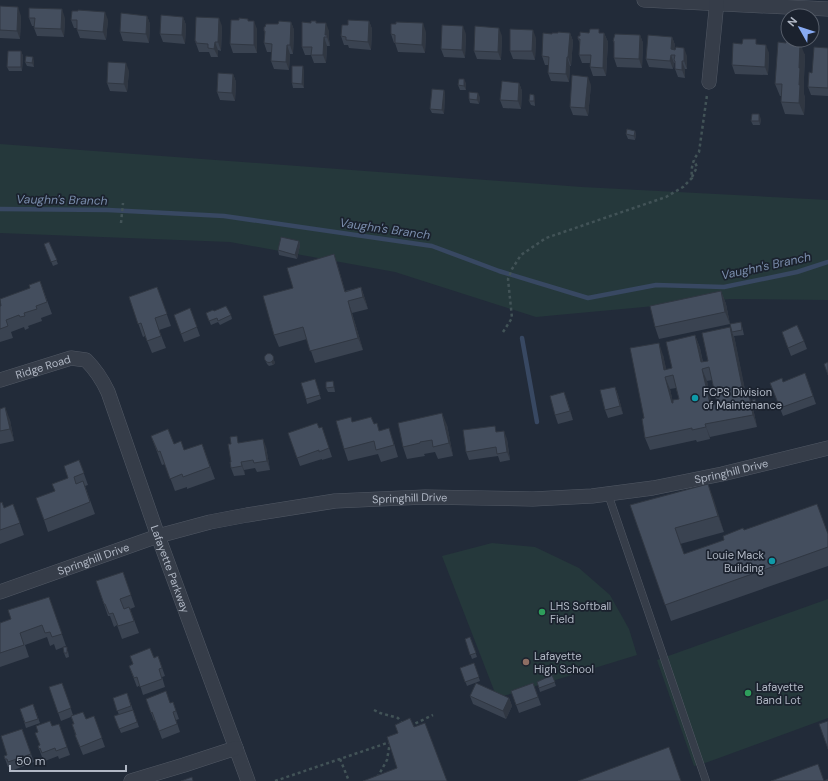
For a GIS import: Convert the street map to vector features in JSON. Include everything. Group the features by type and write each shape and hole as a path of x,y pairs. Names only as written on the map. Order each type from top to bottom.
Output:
{"street":[{"path":"644,0 717,2 828,9"},
{"path":"709,82 717,2"},
{"name":"Ridge Road","path":"0,380 71,358 86,360"},
{"name":"Lafayette Parkway","path":"86,360 97,371 108,392 158,536 248,781"},
{"name":"Springhill Drive","path":"0,592 158,536 210,522 336,501 425,497 533,499 592,496 653,488 722,474 828,448"},
{"path":"131,781 236,748"}],"lane":[{"path":"608,494 706,781"}],"path":[{"path":"503,332 512,318 508,279 521,255 546,238 666,198 684,187 692,178 691,168 694,159 699,152 709,82"},
{"path":"121,223 123,203"},
{"path":"374,710 398,718 405,728 433,715"},
{"path":"275,781 390,742 394,738"},
{"path":"373,781 376,780 387,760 390,742"},
{"path":"340,759 349,781"}],"shaded area":[{"path":"0,144 582,187 828,200 828,300 730,299 536,317 395,272 230,242 0,233"},
{"name":"LHS Softball Field","path":"492,543 535,547 579,568 610,595 629,629 637,655 497,698 442,556"},
{"name":"Lafayette Band Lot","path":"828,599 828,718 694,766 657,660"}],"building":[{"path":"0,6 18,7 17,31 0,30"},
{"path":"29,8 62,9 61,29 34,28 35,18 29,18"},
{"path":"72,11 105,12 103,32 77,30 77,20 71,20"},
{"path":"121,13 147,16 146,34 120,32"},
{"path":"161,15 183,17 182,35 160,34"},
{"path":"196,17 219,18 218,42 215,42 214,49 208,48 208,44 196,43"},
{"path":"239,18 254,21 254,45 230,44 231,20 239,20"},
{"path":"348,20 369,21 368,42 346,40 346,37 341,36 342,25 348,25"},
{"path":"279,21 291,22 290,45 287,45 286,62 271,61 272,44 264,43 264,27 266,24 278,24"},
{"path":"311,21 316,21 316,23 326,23 325,35 327,35 327,37 324,37 323,55 311,55 312,47 302,47 302,22 311,23"},
{"path":"396,22 423,23 422,45 395,43 395,35 391,34 391,24 396,24"},
{"path":"442,25 463,26 462,50 441,49"},
{"path":"475,26 499,28 498,52 474,51"},
{"path":"510,29 533,30 532,51 510,51"},
{"path":"590,29 599,29 599,33 604,33 603,68 590,67 591,55 579,55 580,39 578,39 578,36 580,36 580,32 589,33"},
{"path":"558,32 570,33 566,74 548,73 549,57 542,56 543,33 552,34"},
{"path":"615,34 640,35 639,59 614,58 613,41"},
{"path":"648,35 672,37 671,49 675,50 676,47 684,48 682,70 675,69 675,55 671,55 670,61 646,59"},
{"path":"743,39 756,39 756,44 766,45 765,67 732,65 733,43 742,44"},
{"path":"778,42 780,42 780,48 800,48 799,103 781,102 782,84 775,84"},
{"path":"814,48 828,48 828,88 808,87 809,72 812,73"},
{"path":"8,51 21,51 21,67 7,67"},
{"path":"26,56 33,57 32,63 25,62"},
{"path":"108,62 126,63 124,84 107,83"},
{"path":"292,66 303,66 302,84 292,83"},
{"path":"218,73 233,74 232,93 217,92"},
{"path":"572,75 588,77 585,108 570,107"},
{"path":"459,79 464,79 464,86 458,85"},
{"path":"502,81 519,83 518,101 500,100"},
{"path":"432,89 444,90 442,110 430,109"},
{"path":"469,92 478,93 477,100 469,99"},
{"path":"530,94 534,95 534,101 529,101"},
{"path":"752,114 759,114 759,121 751,121"},
{"path":"627,129 635,131 634,136 626,134"},
{"path":"281,237 299,241 295,255 278,250"},
{"path":"49,242 57,260 51,262 44,244"},
{"path":"334,254 345,292 361,287 363,297 348,301 358,338 310,351 303,327 274,335 263,296 293,288 287,268"},
{"path":"40,281 47,302 36,306 37,309 24,313 25,316 20,317 19,315 6,320 8,326 0,329 0,299 30,288 29,285"},
{"path":"157,287 167,314 155,318 161,336 147,341 141,323 138,324 129,297"},
{"path":"721,291 725,312 655,327 650,306"},
{"path":"226,306 231,315 218,321 217,318 209,321 206,313"},
{"path":"190,308 197,327 181,334 174,315"},
{"path":"741,322 742,330 732,332 730,324"},
{"path":"797,325 804,341 788,348 782,332"},
{"name":"FCPS Division of Maintenance","path":"730,327 744,396 749,395 753,415 705,424 706,427 692,430 692,428 645,438 642,419 644,418 630,348 659,343 664,370 672,368 666,342 695,335 701,362 708,361 702,333","holes":["709,367 717,403 710,404 702,369","673,375 679,399 673,400 672,403 665,377"]},
{"path":"267,354 271,354 273,358 271,362 267,362 265,360 265,356"},
{"path":"828,362 828,375 824,364"},
{"path":"805,373 813,396 780,408 770,383 782,378 783,382"},
{"path":"315,379 320,395 306,399 301,383"},
{"path":"333,381 334,387 326,388 326,382"},
{"path":"615,387 620,406 605,410 600,390"},
{"path":"564,392 570,411 555,415 550,396"},
{"path":"755,399 757,406 754,407 752,400"},
{"path":"5,407 10,429 0,431 0,409"},
{"path":"442,413 449,443 433,447 432,440 403,447 398,423"},
{"path":"351,417 352,422 371,417 374,424 377,423 379,431 389,428 394,445 376,450 374,441 344,449 336,421"},
{"path":"317,423 319,428 322,427 329,448 297,458 288,433"},
{"path":"495,426 496,432 504,431 507,452 497,454 496,447 466,452 463,430"},
{"path":"168,429 174,444 181,441 184,450 202,444 210,467 183,477 182,474 170,479 160,451 158,452 151,436"},
{"path":"237,436 238,443 263,439 267,461 254,463 253,460 241,462 242,466 231,468 228,444 231,444 230,437"},
{"path":"79,460 84,473 74,477 76,484 83,481 90,502 44,520 36,498 55,491 52,484 68,478 64,466"},
{"name":"Louie Mack Building","path":"708,484 718,516 675,528 684,554 724,540 723,536 743,528 744,530 817,504 828,534 828,547 665,605 630,505"},
{"path":"2,502 4,508 13,504 20,523 0,530 0,503"},
{"path":"123,572 131,595 120,599 124,609 129,607 134,621 118,626 113,613 109,614 104,604 96,581"},
{"path":"49,597 62,634 52,637 50,632 45,633 42,625 20,633 24,645 0,653 0,623 11,619 8,610"},
{"path":"470,637 476,653 470,655 465,639"},
{"path":"63,647 67,647 67,653 64,653"},
{"path":"150,648 154,658 158,656 162,668 159,669 162,679 140,687 137,677 134,678 129,666 133,664 130,656"},
{"path":"474,663 479,677 465,682 460,668"},
{"path":"552,675 555,682 539,688 537,682"},
{"path":"62,683 71,708 58,713 49,687"},
{"path":"476,683 509,698 503,711 470,696"},
{"path":"533,683 538,697 516,705 511,691"},
{"path":"166,691 170,703 173,702 176,711 173,712 177,724 159,731 146,699"},
{"path":"127,693 131,706 117,711 113,698"},
{"path":"33,704 38,719 25,723 20,709"},
{"path":"133,710 137,722 119,729 114,716"},
{"path":"83,712 86,719 94,716 102,738 80,747 75,735 72,724 74,724 71,716"},
{"path":"410,718 414,727 425,723 447,781 363,781 397,768 387,737 398,733 395,725"},
{"path":"50,721 52,726 59,724 67,747 56,751 55,748 42,753 40,748 39,749 38,746 40,745 35,733 38,732 36,726"},
{"path":"828,721 828,749 819,724"},
{"path":"22,729 31,754 8,762 4,756 7,755 1,736"},
{"path":"669,747 681,781 578,781"},
{"path":"818,764 824,781 771,781"},
{"path":"192,777 193,781 181,781"}],"waterway":[{"name":"Vaughn's Branch","path":"0,209 108,210 224,216 432,246 499,271 588,298 656,285 724,287 797,272 828,262"},
{"path":"522,338 537,422"}],"place":[{"name":"FCPS Division of Maintenance","path":"695,398"},
{"name":"Louie Mack Building","path":"772,561"},
{"name":"LHS Softball Field","path":"542,612"},
{"name":"Lafayette High School","path":"526,662"},
{"name":"Lafayette Band Lot","path":"748,693"}]}
